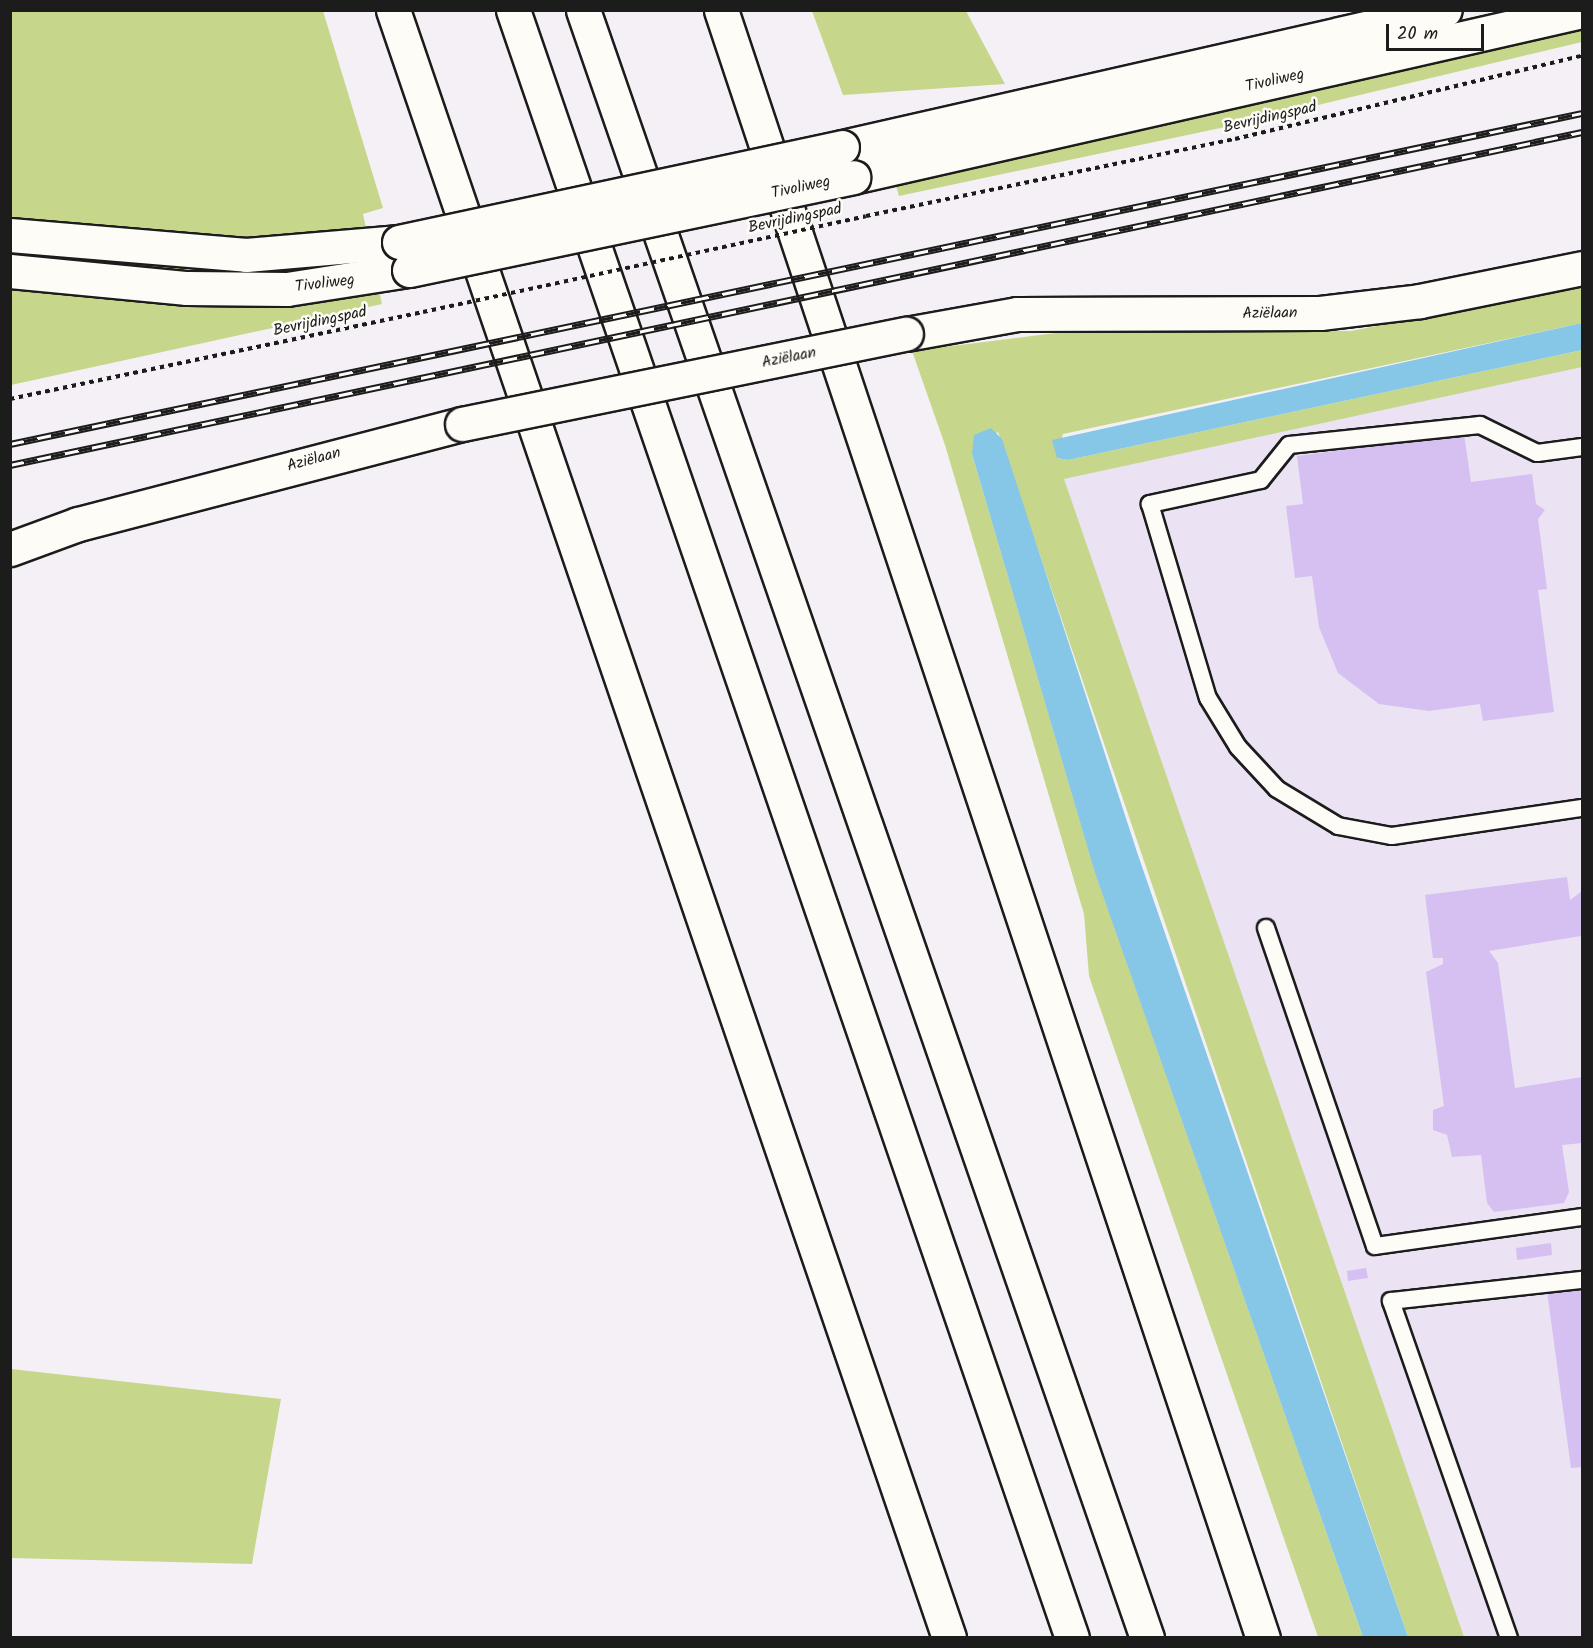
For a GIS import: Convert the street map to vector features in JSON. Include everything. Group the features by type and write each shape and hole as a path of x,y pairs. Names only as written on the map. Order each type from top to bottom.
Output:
{"main road":[{"path":"393,10 949,1638"},
{"path":"513,10 1072,1638"},
{"path":"583,10 1147,1638"},
{"path":"722,10 1263,1638"},
{"name":"Tivoliweg","path":"10,271 187,288 287,289 404,256 842,147 1445,10"},
{"name":"Tivoliweg","path":"10,235 246,255 404,256 853,177 1582,11"},
{"name":"Aziëlaan","path":"10,549 78,524 462,424 906,334 1017,314 1320,313 1420,301 1582,268"}],"lane":[{"path":"1582,447 1537,453 1480,425 1289,445 1261,480 1150,504 1208,698 1238,747 1277,789 1338,826 1392,836 1582,808"},
{"path":"1266,928 1375,1246 1582,1217"},
{"path":"1509,1638 1391,1301 1582,1280"}],"path":[{"name":"Bevrijdingspad","path":"10,399 1235,139 1582,56"}],"shaded area":[{"path":"1582,364 1582,1637 1458,1637 1059,480"}],"green space":[{"path":"10,11 323,11 383,208 363,214 382,304 11,385"},
{"path":"812,11 966,11 1005,84 843,95"},
{"path":"1582,23 1582,42 1230,126 899,196 893,175"},
{"path":"1582,286 1582,323 1063,434 1057,458 1068,460 1582,350 1582,367 1064,479 1464,1637 1408,1637 998,432 972,454 1095,872 1363,1637 1318,1637 1089,976 1084,914 945,445 912,351 1056,333 1351,331"},
{"path":"11,1369 281,1399 252,1564 11,1558"}],"water":[{"path":"1582,323 1582,350 1068,460 1057,458 1052,440"},
{"path":"991,428 1002,439 1138,855 1408,1637 1363,1637 1095,873 972,454 974,435"}],"building":[{"path":"1464,434 1471,482 1532,474 1536,504 1545,510 1538,519 1547,589 1538,590 1554,712 1483,721 1480,704 1429,711 1379,704 1338,673 1319,627 1312,576 1295,578 1286,506 1303,504 1297,456"},
{"path":"1567,877 1570,900 1582,891 1582,940 1581,936 1489,951 1498,963 1515,1088 1582,1077 1582,1143 1562,1145 1569,1192 1564,1203 1494,1212 1487,1203 1481,1155 1452,1157 1447,1135 1433,1130 1433,1110 1444,1106 1426,972 1443,964 1443,958 1433,958 1425,895"},
{"path":"1551,1243 1552,1255 1517,1260 1516,1248"},
{"path":"1366,1268 1368,1278 1348,1281 1347,1271"},
{"path":"1582,1286 1582,1467 1571,1468 1547,1291"}],"railway":[{"path":"10,444 1582,113"},
{"path":"10,465 1582,132"}]}
